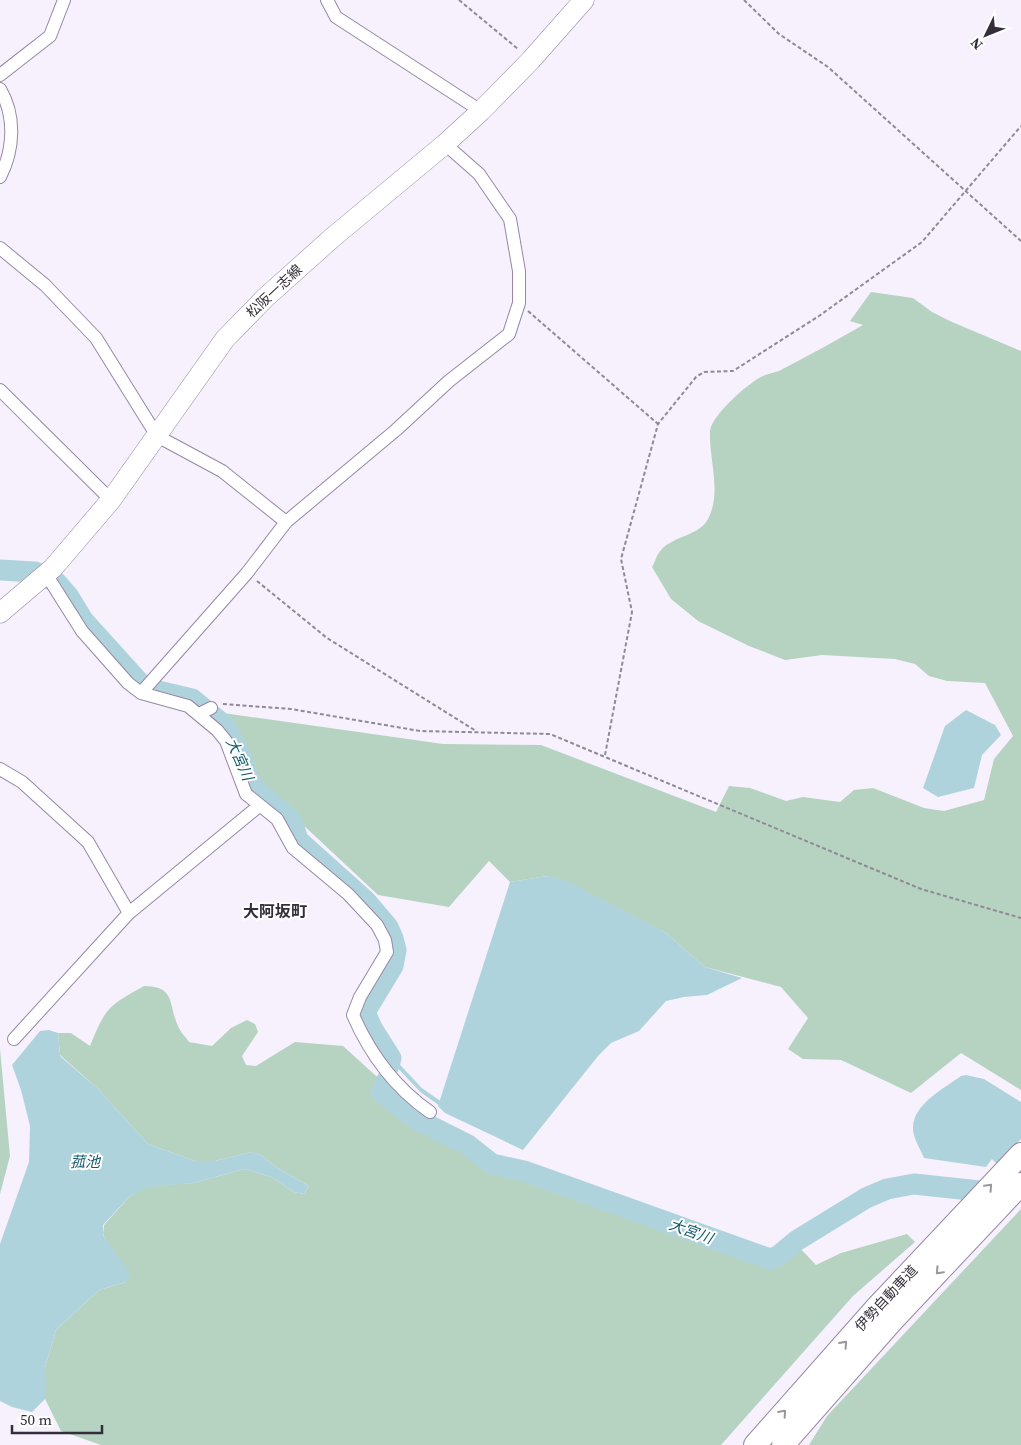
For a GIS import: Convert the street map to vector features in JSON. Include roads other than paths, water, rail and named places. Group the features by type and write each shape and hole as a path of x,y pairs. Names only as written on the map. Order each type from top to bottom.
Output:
{"highway":[{"name":"伊勢自動車道","path":"755,1445 819,1387 965,1228 1021,1154"},
{"name":"伊勢自動車道","path":"965,1228 1021,1184"},
{"name":"伊勢自動車道","path":"783,1445 819,1387"}],"main road":[{"name":"松阪一志線","path":"0,612 46,578 111,500 157,436 193,381 225,339 265,298 332,238 445,144 481,111 532,60 584,0"}],"street":[{"path":"0,75 50,36 64,0"},
{"path":"327,0 336,17 481,111"},
{"path":"0,89 10,120 12,142 6,165 0,177"},
{"path":"144,689 247,573 286,522 396,430 449,381 509,334 519,303 520,271 510,219 479,174 445,144"},
{"path":"0,248 45,285 96,338 157,436 222,471 286,522"},
{"path":"0,390 111,500"},
{"path":"46,578 82,631 128,683 204,711 226,741 242,787 259,806 281,824 293,848 348,894 376,925 384,940 387,952 360,997 353,1015 362,1036 384,1070 418,1104 430,1112"},
{"path":"0,769 22,782 88,842 129,914"},
{"path":"14,1039 129,914 259,806"}],"water":[{"path":"966,710 995,725 1001,735 982,755 974,788 938,797 923,788 945,726"},
{"path":"547,876 567,881 666,933 705,967 742,978 707,995 666,1001 639,1031 611,1043 598,1056 523,1150 445,1113 438,1106 510,882"},
{"name":"菰池","path":"49,1030 58,1033 60,1056 98,1089 148,1144 195,1161 215,1161 251,1152 261,1155 276,1167 309,1186 304,1194 294,1192 271,1177 244,1169 194,1183 148,1187 130,1196 103,1225 103,1235 131,1275 126,1282 99,1290 56,1330 45,1367 45,1399 32,1412 12,1407 0,1401 0,1244 29,1162 30,1126 21,1090 12,1065 40,1031"},
{"path":"966,1075 984,1079 1021,1102 1021,1139 997,1164 992,1159 986,1167 924,1158 914,1136 914,1120 924,1104 961,1076"}],"waterway":[{"name":"大宮川","path":"0,570 35,572 56,582 69,597 83,620 140,683 158,691 192,699 225,726 241,756 252,787 287,816 293,824 298,840 366,901 388,927 396,950 393,966 365,1012 372,1028 391,1058 389,1066"},
{"path":"391,1058 421,1090 441,1104"},
{"name":"大宮川","path":"386,1081 381,1092 416,1119 468,1145 492,1164 524,1171 770,1259 778,1256 796,1241 866,1198 887,1189 914,1184 998,1193"}],"district":[{"name":"大阿坂町","path":"275,911"}]}
